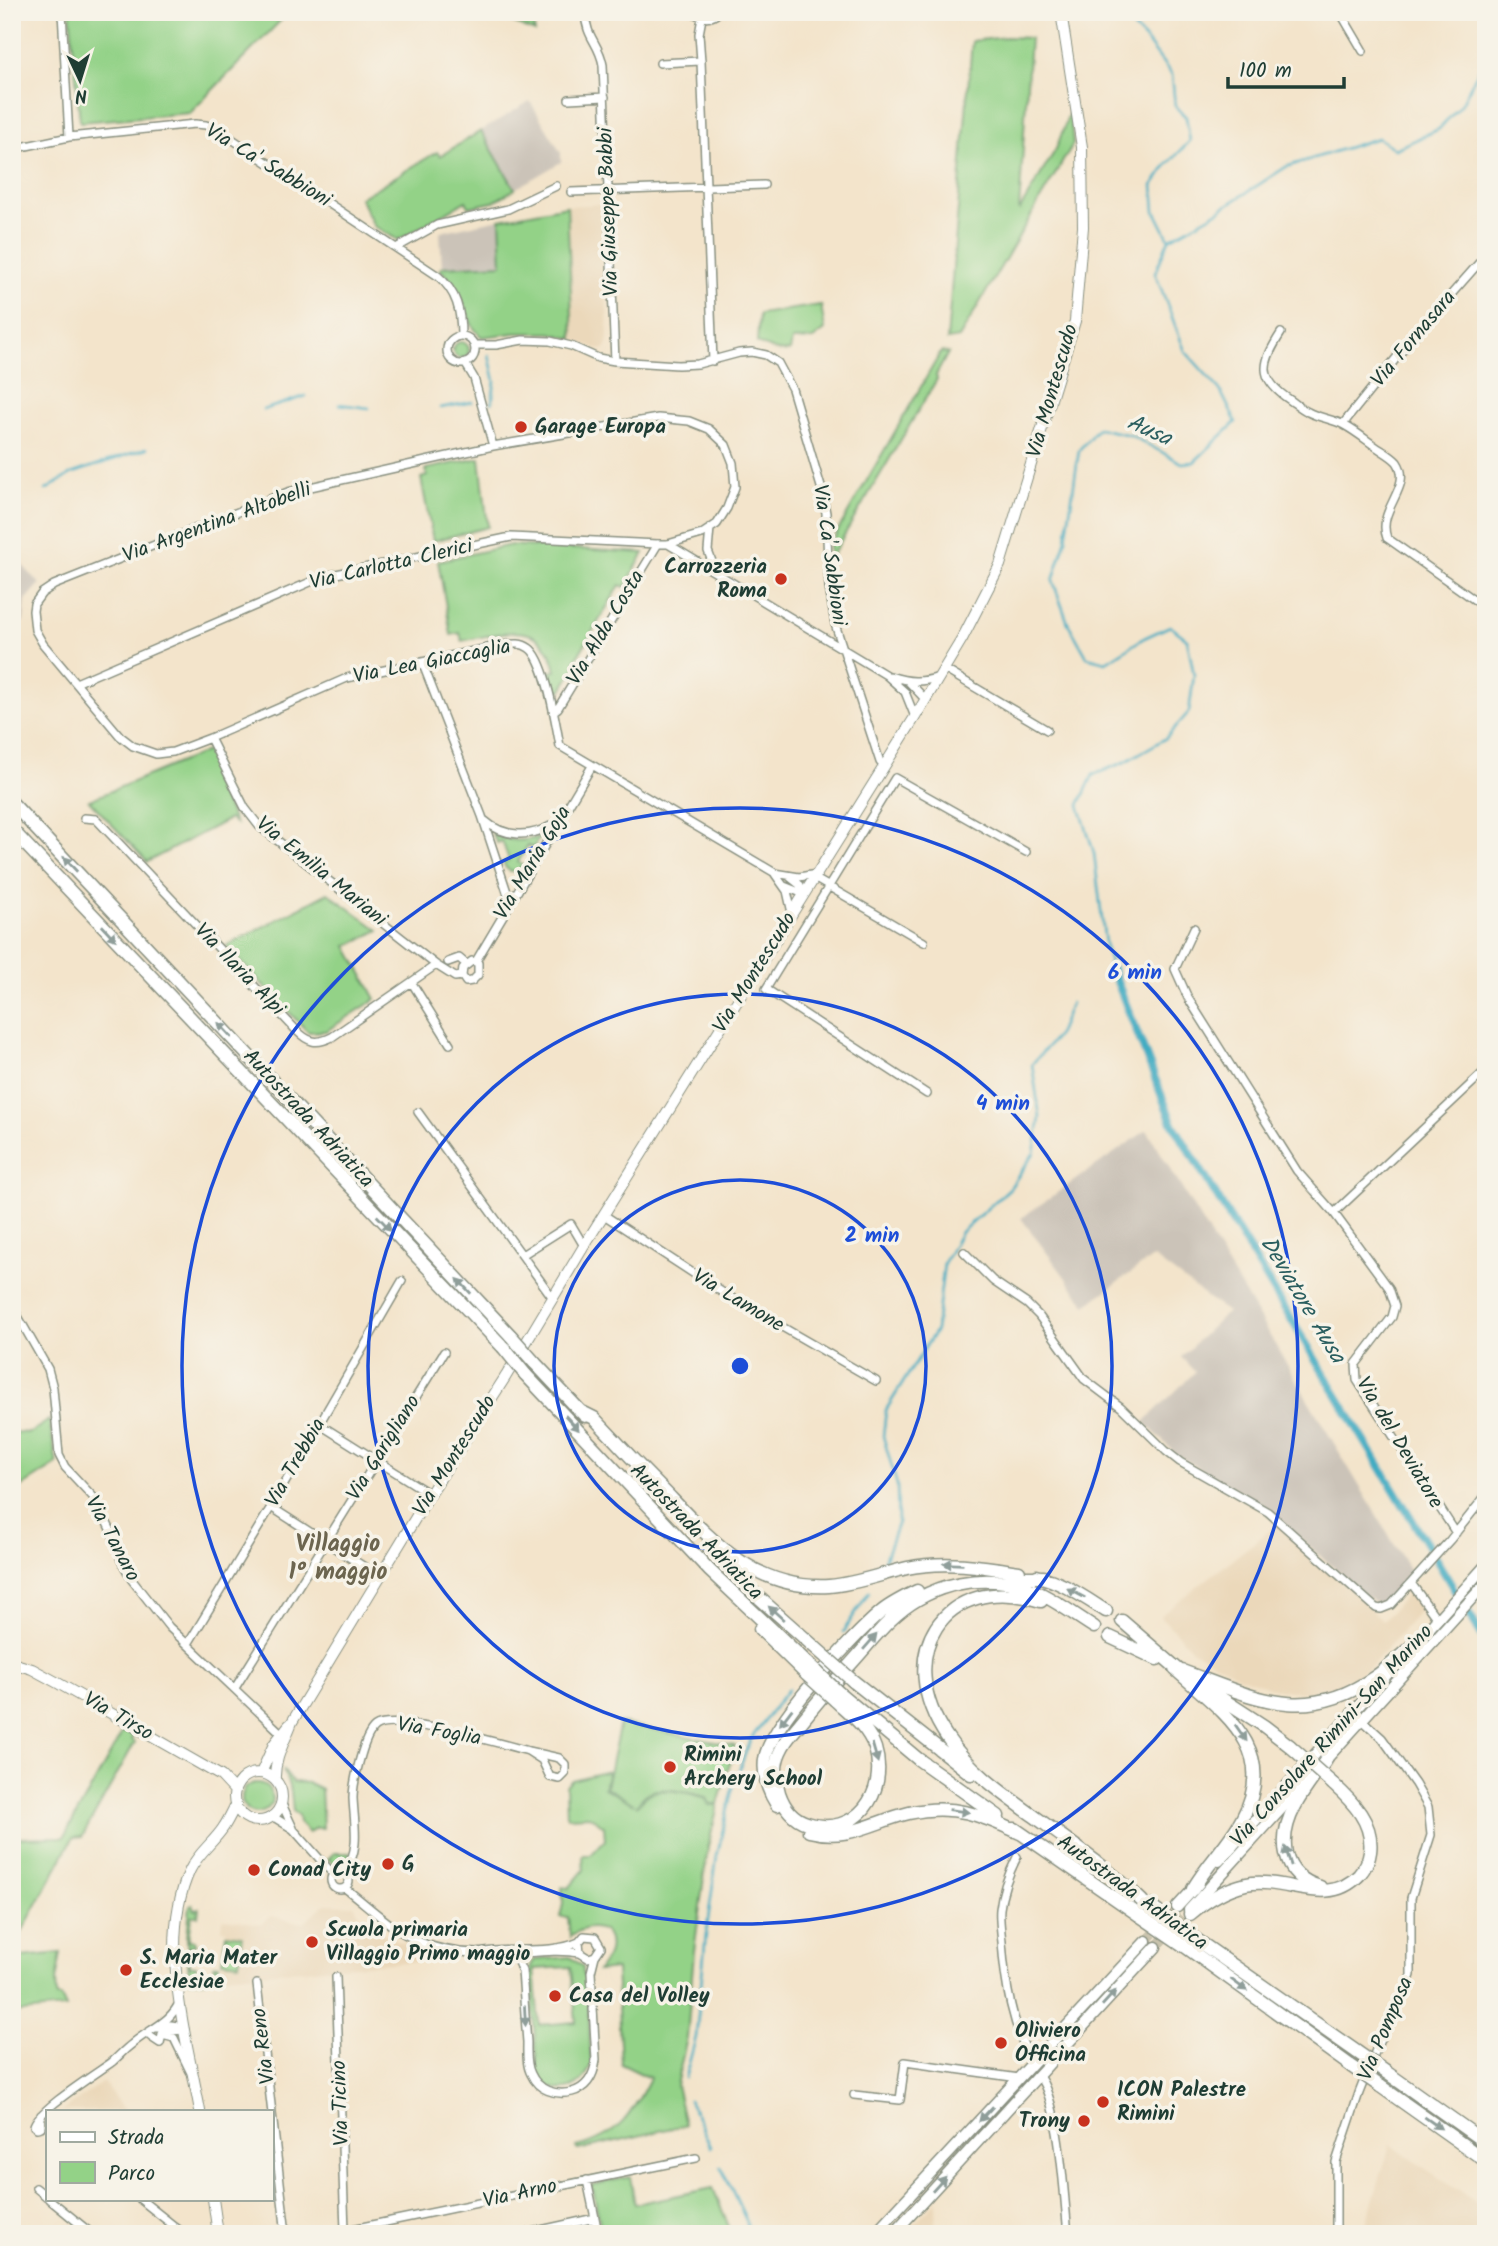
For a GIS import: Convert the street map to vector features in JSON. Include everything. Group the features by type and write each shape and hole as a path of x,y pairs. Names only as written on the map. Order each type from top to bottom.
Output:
{"highway":[{"name":"Autostrada Adriatica","path":"12,803 580,1411 756,1595 853,1681 936,1749 1351,2066 1486,2161"},
{"name":"Autostrada Adriatica","path":"12,830 502,1347 710,1571 722,1593 836,1696 918,1759 1020,1833 1143,1907"},
{"path":"580,1411 594,1418 715,1544 743,1564 769,1577 799,1585 829,1586 857,1582 909,1567 939,1564 976,1565 1044,1577 1106,1611"},
{"path":"1020,1833 977,1813 945,1809 911,1813 852,1832 825,1835 807,1831 781,1812 771,1796 764,1774 765,1758 782,1721 881,1611 915,1591 941,1581 981,1576 1044,1577"},
{"path":"836,1696 861,1724 874,1746 879,1767 877,1787 867,1807 850,1820 821,1826 805,1823 784,1804 776,1779 778,1754 816,1702 879,1631 904,1608 920,1598 958,1583 979,1581 1022,1585 1094,1627"},
{"path":"1064,1609 1024,1596 1007,1595 982,1595 955,1607 939,1621 931,1635 923,1673 926,1693 946,1736 964,1758 999,1790 1116,1876 1143,1907"},
{"path":"1122,1621 1235,1724 1250,1747 1255,1771 1252,1794 1242,1819 1222,1850 1203,1871 1194,1889"},
{"path":"1110,1637 1173,1667 1274,1703 1309,1704 1352,1690 1375,1677 1412,1646"},
{"path":"1173,1667 1264,1726 1333,1784 1358,1810 1370,1834 1371,1850 1367,1866 1341,1888 1316,1892 1271,1883 1248,1884 1219,1893 1185,1911"},
{"path":"1326,1760 1295,1805 1284,1840 1285,1850 1290,1866 1302,1880 1319,1887 1341,1888"},
{"name":"Autostrada Adriatica","path":"1188,1941 1357,2052 1486,2143"}],"main road":[{"name":"Via Consolare Rimini-San Marino","path":"1185,1911 1194,1889 1486,1565"},
{"name":"Via Consolare Rimini-San Marino","path":"1185,1911 1482,1587"},
{"path":"874,2234 1019,2078 1151,1944 1038,2075 893,2234"}],"street":[{"path":"62,12 69,137"},
{"path":"585,12 586,30 601,54 605,97"},
{"path":"693,12 702,18 709,18 719,12"},
{"name":"Via Montescudo","path":"275,1779 274,1768 292,1722 430,1494 926,700 962,639 1000,565 1074,321 1083,227 1082,147 1060,12"},
{"path":"1340,12 1363,51"},
{"path":"702,18 699,34 713,361"},
{"path":"660,63 701,61"},
{"name":"Via Giuseppe Babbi","path":"569,99 605,97 615,361"},
{"name":"Via Ca' Sabbioni","path":"12,149 69,137 206,125 229,137 447,283 456,298 461,315 461,336"},
{"path":"571,192 764,185"},
{"path":"396,248 437,225 508,209 556,186"},
{"name":"Via Fornasara","path":"1343,424 1410,341 1486,255"},
{"path":"1281,332 1270,350 1266,364 1267,377 1273,388 1308,412 1343,424 1396,460 1402,473 1400,486 1385,517 1383,529 1387,538 1486,608"},
{"path":"461,336 469,338 474,345 474,354 465,363 451,360 447,352 449,342 461,336"},
{"name":"Via Ca' Sabbioni","path":"474,345 496,345 523,340 550,341 571,346 598,358 678,365 698,364 752,352 766,355 778,363 787,377 821,487 826,513 829,587 835,624 880,762 884,766"},
{"path":"465,363 474,378 493,446"},
{"name":"Via Argentina Altobelli","path":"43,644 35,630 34,604 42,593 54,585 288,492 493,446 658,418 689,421 709,429 726,445 733,463 735,487 727,508 717,524 710,528"},
{"path":"668,544 702,534 710,528"},
{"path":"710,528 708,551 717,572"},
{"name":"Via Carlotta Clerici","path":"76,683 322,577 511,537 668,544 886,675 907,695 915,717"},
{"name":"Via Alda Costa","path":"554,711 657,544"},
{"name":"Via Lea Giaccaglia","path":"43,644 120,736 133,746 156,754 173,752 210,738 347,678 502,645 515,643 527,646 535,652 540,661 554,711 560,747 775,873 790,877 815,876"},
{"path":"422,662 482,816 510,901"},
{"path":"942,673 1047,730"},
{"name":"Via Carlotta Clerici","path":"886,675 922,682 942,673"},
{"path":"909,681 926,700"},
{"name":"Via Carlotta Clerici","path":"907,695 926,700"},
{"name":"Via Emilia Mariani","path":"210,738 245,808 259,826 436,965 455,977 463,976"},
{"name":"Via Maria Goja","path":"463,976 466,982 476,978 479,966 476,961 592,766"},
{"name":"Via Montescudo","path":"927,1094 766,989 895,778 1026,852"},
{"path":"482,816 497,829 516,834 535,832 558,821"},
{"name":"Via Ilaria Alpi","path":"84,818 96,819 305,1038 313,1042 322,1042 332,1037 436,965"},
{"name":"Via Lea Giaccaglia","path":"775,873 789,897 792,913"},
{"path":"815,876 828,887 923,942"},
{"path":"790,877 800,885 804,894"},
{"path":"783,885 804,894"},
{"name":"Via del Deviatore","path":"1194,929 1175,969 1196,1012 1297,1171 1334,1213 1390,1288 1395,1306 1387,1326 1356,1364 1357,1380 1453,1537"},
{"path":"448,962 459,958 466,964"},
{"path":"463,976 466,964 476,961"},
{"path":"412,983 450,1044"},
{"path":"1334,1213 1486,1070"},
{"path":"418,1112 552,1298"},
{"name":"Via Lamone","path":"604,1215 725,1294 876,1381"},
{"path":"522,1255 571,1224 584,1246"},
{"path":"964,1252 993,1281 1033,1310 1084,1379 1121,1407 1166,1451 1180,1462 1268,1512 1372,1605 1381,1609 1387,1608 1453,1537 1486,1495"},
{"name":"Via Trebbia","path":"188,1644 402,1281"},
{"name":"Via Tanaro","path":"12,1306 48,1369 53,1388 59,1455 65,1467 95,1499 113,1533 121,1560 132,1580 169,1627 281,1733"},
{"name":"Via Garigliano","path":"235,1688 444,1352"},
{"path":"319,1424 430,1494"},
{"path":"271,1507 380,1577"},
{"path":"1411,1583 1441,1615"},
{"name":"Via Tirso","path":"12,1663 56,1682 221,1776 235,1791"},
{"name":"Via Pomposa","path":"1336,2234 1336,2162 1379,2042 1411,1975 1411,1898 1431,1835 1428,1807 1422,1796 1395,1754 1362,1720"},
{"name":"Via Montescudo","path":"261,1773 281,1733 292,1722"},
{"name":"Via Foglia","path":"345,1871 355,1851 353,1791 369,1732 376,1726 393,1723 436,1729 559,1758 565,1764 565,1774 560,1779 550,1777 542,1760 528,1751"},
{"path":"222,1829 247,1818 260,1820 272,1816 281,1802 282,1794 275,1779 261,1773 244,1778 235,1791 236,1804 247,1818"},
{"name":"Via Tirso","path":"221,1776 244,1778"},
{"path":"281,1802 293,1829"},
{"path":"200,2110 180,2000 176,1920 182,1891 191,1869 201,1852 222,1829 236,1804"},
{"path":"272,1816 293,1829 333,1874"},
{"path":"1017,1857 1007,1877 1000,1910 1003,1950 1010,2006 1025,2050 1033,2064"},
{"path":"345,1888 349,1884 349,1878 345,1871 338,1870 333,1874 332,1885 345,1888 392,1927 432,1948 507,1955 565,1951 580,1953 588,1958 594,1956"},
{"path":"478,1953 566,1946 579,1942 588,1935 598,1940 601,1947 594,1956 591,1972 596,2060 594,2071 578,2090 554,2093 539,2085 529,2071 522,1971 516,1958 507,1955"},
{"path":"579,1942 580,1953"},
{"name":"Via Ticino","path":"336,1976 345,2230"},
{"name":"Via Reno","path":"257,1984 272,2110"},
{"path":"127,2049 160,2031 180,2000"},
{"path":"41,2115 137,2040 160,2031 184,2028"},
{"path":"160,2031 176,2040 194,2080"},
{"path":"854,2095 900,2099 905,2062 1019,2078"},
{"path":"1038,2075 1050,2096 1068,2234"},
{"name":"Via Reno","path":"273,2122 286,2234"},
{"name":"Via Arno","path":"328,2234 696,2158"},
{"name":"Via Arno","path":"523,2234 595,2218 587,2180"},
{"path":"36,2188 46,2196"},
{"path":"50,2200 92,2234"},
{"path":"141,2200 184,2234"},
{"path":"213,2200 218,2234"},
{"path":"595,2218 598,2234"}],"shaded area":[{"path":"530,101 561,153 561,162 515,189 481,131"},
{"path":"603,204 608,337 606,348 601,350 573,339 567,206"},
{"path":"500,219 502,264 442,267 440,232"},
{"path":"12,554 40,584 26,600 24,621 12,631"},
{"path":"1147,1130 1412,1574 1384,1603 1373,1602 1262,1504 1177,1455 1144,1422 1195,1372 1181,1357 1227,1312 1153,1257 1086,1305 1021,1218"},
{"path":"1278,1524 1383,1621 1409,1592 1421,1609 1370,1668 1321,1690 1302,1693 1272,1688 1238,1676 1193,1650 1160,1616"},
{"name":"Scuola primaria Villaggio Primo maggio","path":"325,1904 354,1905 364,1922 379,1933 423,1952 448,1959 223,1976 226,1930 222,1929 223,1919 262,1924 271,1916 303,1923"},
{"path":"103,2082 124,2110 64,2110"},
{"path":"1390,2145 1486,2209 1486,2234 1363,2234"},
{"path":"937,2200 934,2234 904,2234"}],"green space":[{"path":"70,12 289,12 190,113 80,122"},
{"path":"487,12 531,12 535,32"},
{"path":"1006,37 1030,38 1019,211 1056,149 1070,111 1073,144 959,338 947,340 972,41"},
{"path":"481,131 515,189 493,202 469,207 466,201 398,240 374,226 360,198 437,152 440,156"},
{"path":"567,206 573,339 551,333 482,337 471,323 456,287 440,270 442,267 502,264 500,219"},
{"path":"821,305 825,330 813,339 792,340 790,351 773,350 757,343 759,314"},
{"path":"461,342 469,350 461,358 453,350"},
{"path":"941,352 948,353 936,375 937,379 830,559 829,546"},
{"path":"480,458 488,527 433,541 421,478 427,476 426,469"},
{"path":"511,545 644,553 625,587 620,585 575,661 578,663 561,691 554,691 548,672 556,671 550,654 542,642 532,635 507,632 462,641 460,633 451,635 438,561"},
{"path":"207,751 212,760 212,777 235,823 229,819 147,862 89,800"},
{"path":"492,833 516,840 540,837 533,848 528,845 518,862 523,866 516,871 510,871 503,862 509,860 502,841 497,843"},
{"path":"328,893 379,930 347,946 376,999 326,1031 308,1032 226,946"},
{"path":"49,1420 57,1464 12,1493 12,1432 30,1433"},
{"path":"620,1723 735,1746 718,1804 710,1804 707,1798 694,1794 661,1790 648,1793 636,1806 650,1793 659,1791 694,1795 706,1799 709,1805 718,1805 708,1847 694,1951 687,2038 676,2085 685,2125 578,2150 577,2147 603,2137 622,2123 650,2078 621,2064 616,1969 598,1971 608,1954 607,1935 603,1931 590,1928 570,1937 568,1917 560,1917 563,1904 562,1887 569,1888 584,1870 583,1855 591,1855 605,1840 604,1826 589,1816 567,1817 566,1786 572,1780 608,1771 604,1788 634,1804 606,1787"},
{"path":"123,1731 132,1736 135,1742 82,1837 73,1838 12,1950 12,1838 64,1837"},
{"path":"283,1769 293,1782 309,1783 321,1789 323,1828 315,1828 309,1833 299,1823 298,1815 293,1812 291,1791"},
{"path":"257,1783 268,1787 272,1798 268,1809 257,1813 246,1809 242,1798 246,1787"},
{"path":"334,1853 350,1853 347,1862 335,1865 328,1859"},
{"path":"193,1905 195,1910 199,1908 198,1916 192,1916 189,1940 195,1941 195,1945 189,1946 190,1966 196,1966 196,1974 205,1979 213,1976 213,1965 219,1964 213,1977 204,1980 189,1981 187,1937 190,1906"},
{"path":"226,1934 243,1936 239,1963 222,1961"},
{"path":"61,1953 56,1981 57,1997 61,1997 66,2008 12,2013 12,1958"},
{"path":"570,1957 583,1967 583,1976 587,1976 591,2063 587,2074 573,2087 564,2089 546,2085 533,2067 537,2067 530,1968 534,1960","holes":["571,1967 576,2022 539,2025 534,1969"]},
{"path":"630,2177 635,2204 713,2188 732,2234 602,2234 592,2185"}],"waterway":[{"path":"1118,12 1145,39 1172,75 1175,106 1186,117 1190,141 1167,165 1153,185 1155,211 1168,237"},
{"name":"Ausa","path":"1111,966 1105,944 1094,853 1079,805 1093,775 1125,762 1166,738 1189,712 1194,675 1187,639 1170,626 1144,638 1106,662 1087,657 1068,623 1053,581 1066,539 1079,450 1098,428 1130,435 1182,463 1194,462 1236,422 1220,390 1185,351 1155,273 1169,239 1286,167 1378,138 1395,149 1439,129 1461,105 1486,56"},
{"path":"489,355 495,381 492,403"},
{"path":"263,410 306,396"},
{"path":"440,408 472,402"},
{"path":"339,404 369,408"},
{"path":"46,490 71,474 147,448"},
{"name":"Deviatore Ausa","path":"1111,966 1172,1122 1486,1642"},
{"path":"884,1561 898,1522 897,1485 883,1436 886,1410 936,1330 944,1263 961,1232 1010,1188 1034,1153 1040,1117 1032,1064 1058,1035 1071,1003"},
{"path":"843,1632 869,1592"},
{"path":"685,2078 696,2037 717,1856 732,1790 750,1740 788,1689"},
{"path":"689,2100 711,2147"},
{"path":"721,2167 747,2222 748,2234"}],"tunnel":[{"path":"1146,1941 1177,1907"},
{"path":"1156,1947 1187,1912"}],"place":[{"name":"Garage Europa","path":"521,427"},
{"name":"Carrozzeria Roma","path":"781,579"},
{"name":"Rimini Archery School","path":"670,1767"},
{"name":"G","path":"388,1864"},
{"name":"Conad City","path":"254,1870"},
{"name":"Scuola primaria Villaggio Primo maggio","path":"312,1942"},
{"name":"S. Maria Mater Ecclesiae","path":"126,1970"},
{"name":"Casa del Volley","path":"555,1996"},
{"name":"Oliviero Officina","path":"1001,2043"},
{"name":"ICON Palestre Rimini","path":"1103,2102"},
{"name":"Trony","path":"1084,2121"}],"district":[{"name":"Villaggio 1° maggio","path":"338,1558"}]}
